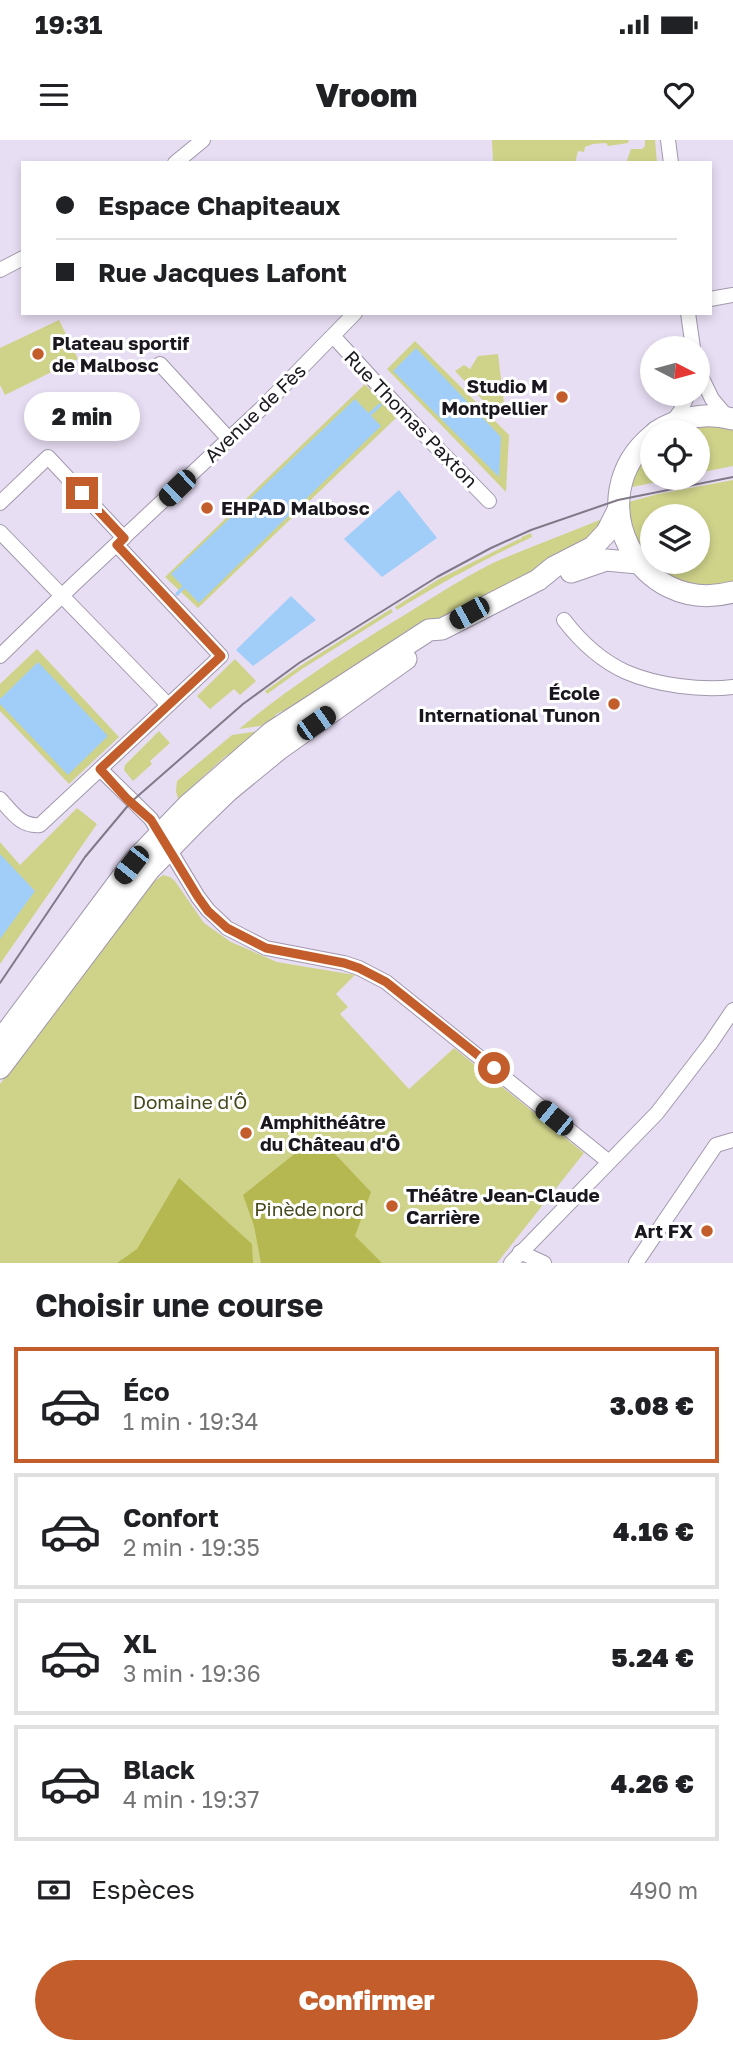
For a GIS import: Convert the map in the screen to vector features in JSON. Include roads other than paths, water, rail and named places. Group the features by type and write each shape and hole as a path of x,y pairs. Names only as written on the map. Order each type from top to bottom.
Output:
{"main road":[{"path":"683,420 709,415 731,418"},
{"path":"640,448 628,464 619,493 618,510 625,538 638,563 649,574 677,590 708,596 733,592"},
{"path":"0,1041 135,860 205,790 283,724 408,642 429,630 442,629 538,580 554,567 593,547 607,532 618,510"},
{"path":"538,580 557,577 606,560 638,563"},
{"path":"0,1068 149,870 160,834 228,791 268,758 434,639 442,629"}],"street":[{"path":"177,161 203,140"},
{"path":"668,140 671,161"},
{"path":"0,270 21,259"},
{"path":"712,299 733,295"},
{"name":"Avenue de Fès","path":"0,656 262,407 353,315"},
{"path":"688,315 691,336"},
{"name":"Rue Thomas Paxton","path":"334,337 489,501"},
{"path":"160,364 228,438"},
{"path":"710,395 731,418"},
{"path":"670,420 683,406"},
{"path":"0,503 48,457 221,656 40,825 23,824 0,799"},
{"path":"0,532 168,705"},
{"path":"564,620 577,637 596,653 625,671 692,688 733,687"},
{"path":"100,769 160,834 198,897 208,911 227,928 266,948 344,963 386,982 609,1162"},
{"path":"516,1258 657,1113 733,1010"},
{"path":"636,1263 716,1144 733,1140"},
{"path":"516,1258 544,1263"}],"water":[{"path":"416,348 501,437 499,477 393,371"},
{"path":"355,399 381,426 199,603 171,574"},
{"path":"399,490 437,538 382,577 344,539"},
{"path":"291,596 316,620 253,666 236,650"},
{"path":"38,662 108,736 68,775 0,704 0,699"},
{"path":"0,854 35,891 0,939"}],"waterway":[{"path":"369,415 380,405"},
{"path":"177,594 186,585"}],"tram line":[{"path":"0,983 85,857 131,802 243,704 299,663 437,577 531,530 618,500 733,477"}],"place":[{"name":"Plateau sportif de Malbosc","path":"38,354"},
{"name":"Studio M Montpellier","path":"562,397"},
{"name":"EHPAD Malbosc","path":"207,508"},
{"name":"École International Tunon","path":"614,704"},
{"name":"Amphithéâtre du Château d'Ô","path":"246,1133"},
{"name":"Théâtre Jean-Claude Carrière","path":"392,1206"},
{"name":"Art FX","path":"707,1231"}],"park label":[{"name":"Domaine d'Ô","path":"190,1102"},
{"name":"Pinède nord","path":"309,1209"}]}
